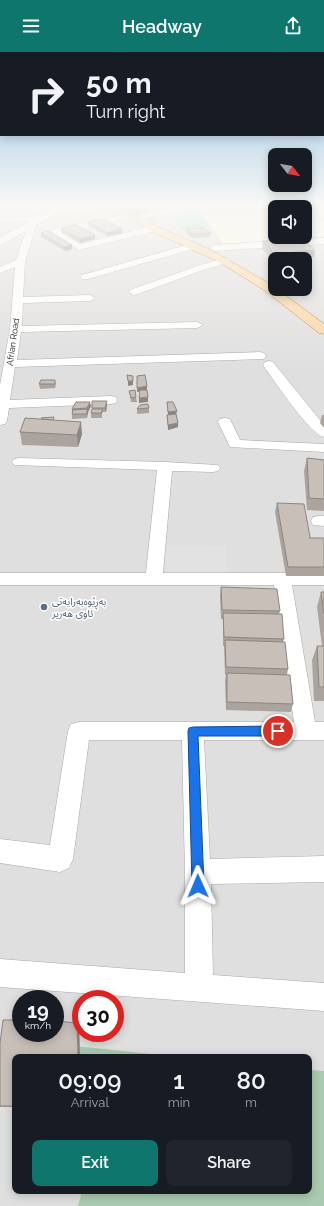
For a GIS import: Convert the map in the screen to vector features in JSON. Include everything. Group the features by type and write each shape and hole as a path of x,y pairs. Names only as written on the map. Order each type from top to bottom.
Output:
{"main road":[{"path":"221,259 272,290 324,330"},
{"path":"236,259 268,277"},
{"path":"297,296 324,318"}],"street":[{"name":"Afrian Road","path":"0,421 16,329 21,259"},
{"path":"85,277 149,259"},
{"path":"134,292 225,261"},
{"path":"0,270 20,262"},
{"path":"18,300 90,298"},
{"path":"16,329 197,324"},
{"path":"10,364 264,360 313,422 324,433"},
{"path":"3,404 111,400"},
{"path":"225,422 235,444 324,448"},
{"path":"19,462 212,468"},
{"path":"154,579 165,466"},
{"path":"0,579 324,579"},
{"path":"0,851 60,859 79,731 315,731 282,579"},
{"path":"193,731 200,987"},
{"path":"198,872 324,869"},
{"path":"0,973 324,997"}],"shaded area":[{"path":"0,259 268,259 268,296 312,296 312,259 324,259 324,1206 0,1206"},
{"path":"167,545 225,546 227,578 166,577"},
{"path":"75,1046 151,1054 76,1054"},
{"path":"312,1070 324,1071 324,1206 78,1206 81,1194 312,1194"}],"building":[{"path":"127,375 133,376 133,381 128,381"},
{"path":"145,375 147,386 137,388 137,376"},
{"path":"41,380 55,380 55,384 39,384"},
{"path":"135,390 136,397 131,398 129,391"},
{"path":"140,390 147,390 148,397 139,398"},
{"path":"92,401 107,401 105,408 92,408"},
{"path":"76,402 90,402 87,408 72,409"},
{"path":"167,402 173,402 177,411 168,412"},
{"path":"148,404 149,408 137,409 140,405"},
{"path":"87,409 87,414 72,414 73,410"},
{"path":"92,409 102,409 102,413 91,413"},
{"path":"176,414 178,423 168,425 167,415"},
{"path":"54,417 53,420 41,418"},
{"path":"25,418 81,422 77,435 20,432"},
{"path":"307,458 324,460 324,499 309,498"},
{"path":"277,503 304,504 309,538 324,538 324,567 288,567"},
{"path":"221,587 277,589 280,611 222,610"},
{"path":"321,592 324,592 324,614"},
{"path":"223,613 282,614 284,639 224,637"},
{"path":"225,640 285,642 288,669 226,667"},
{"path":"317,646 324,646 324,687 319,687"},
{"path":"227,673 290,675 293,704 227,702"},
{"path":"3,1020 12,1020 12,1042 64,1042 64,1022 72,1023 72,1042 78,1042 78,1054 12,1054 12,1106 0,1106 0,1043"}],"place":[{"name":"بەڕێوەبەرایەتی ئاوی هەریر","path":"44,607"}],"route":[{"path":"198,886 193,731 278,731"}]}
